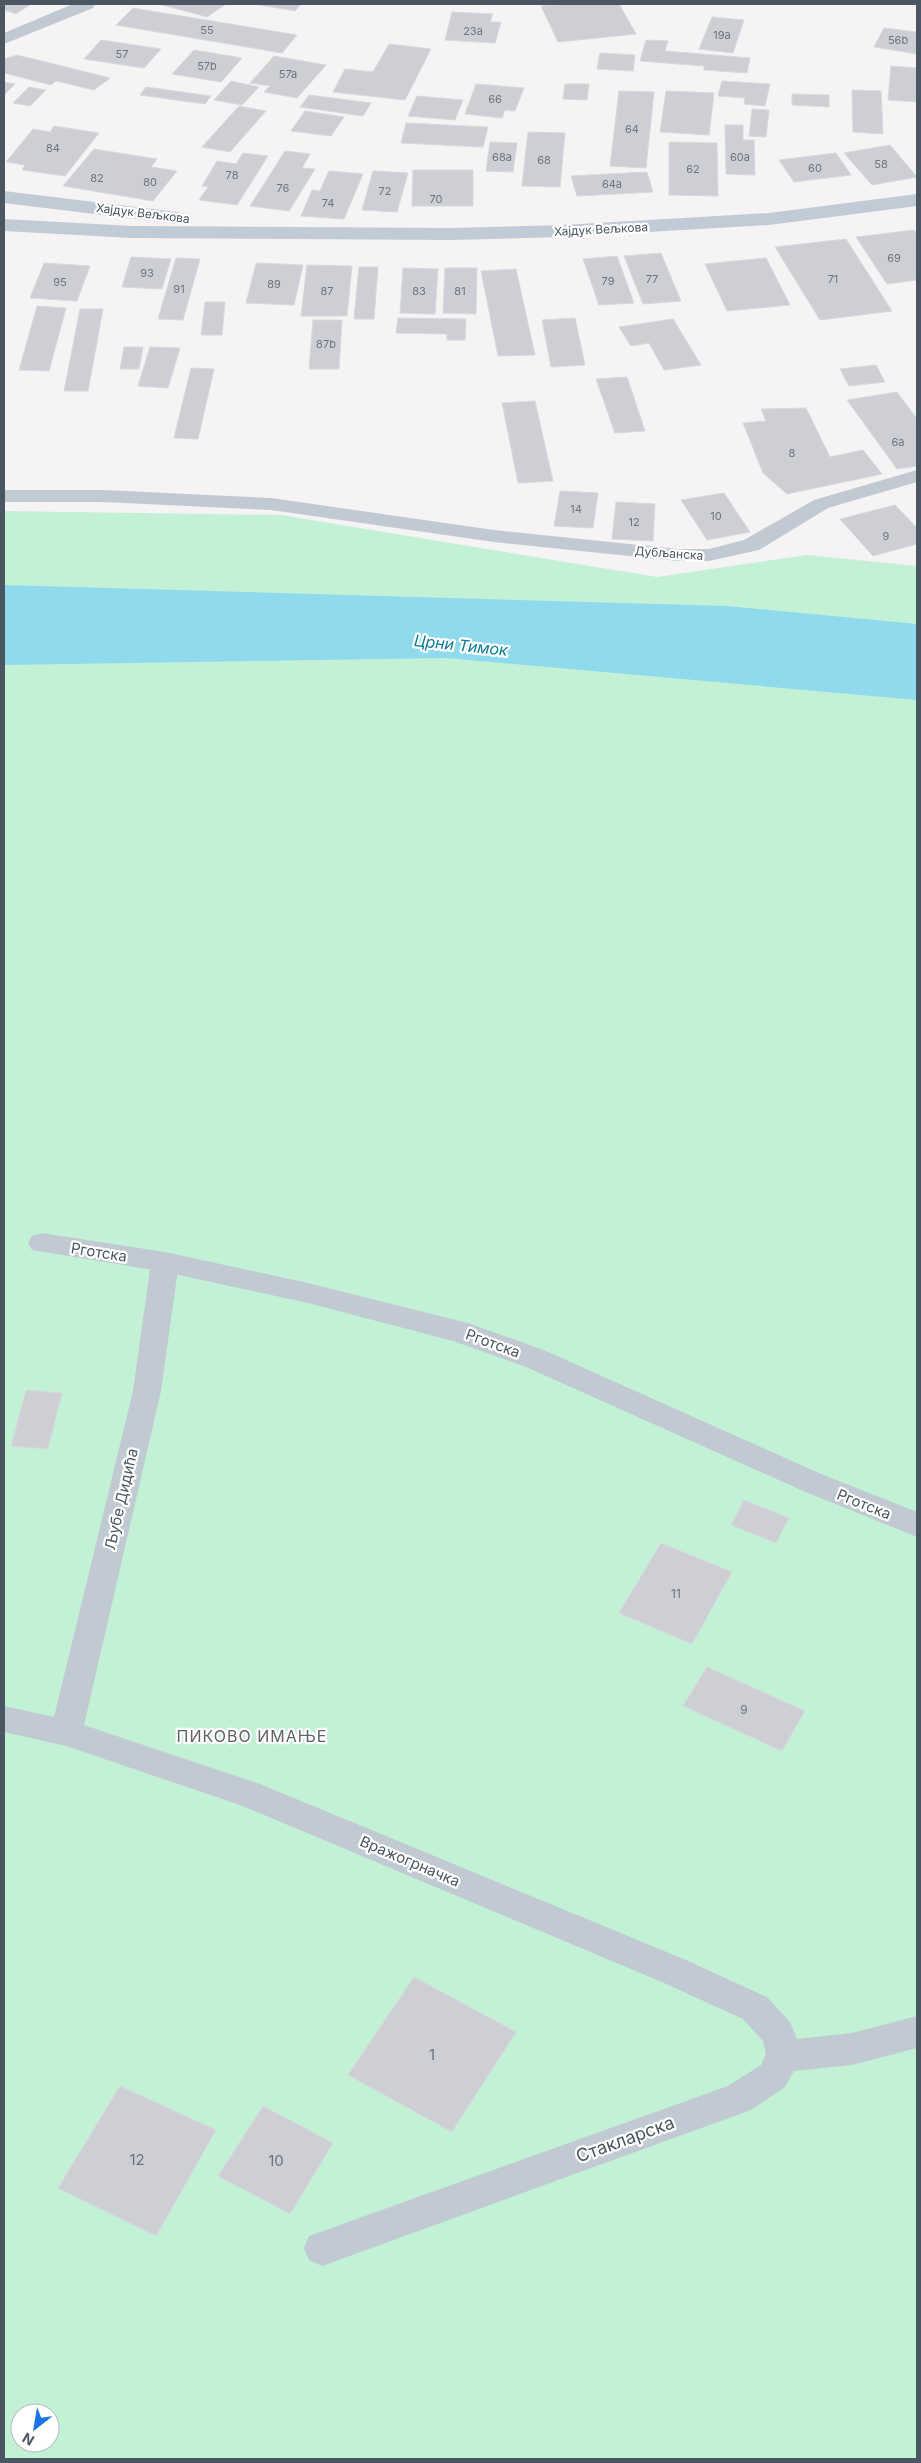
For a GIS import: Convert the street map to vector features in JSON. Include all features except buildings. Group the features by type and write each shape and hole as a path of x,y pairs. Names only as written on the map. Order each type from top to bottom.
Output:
{"street":[{"path":"4,39 87,4"},
{"name":"Хајдук Вељкова","path":"4,197 283,232"},
{"name":"Хајдук Вељкова","path":"4,225 132,232 452,234 635,228 769,219 917,200"},
{"name":"Дубљанска","path":"4,496 103,496 271,504 494,536 678,555 709,555 751,546 821,504 891,482 917,476"},
{"name":"Рготска","path":"42,1243 165,1262 308,1293 458,1331 536,1359 811,1482 917,1525"},
{"name":"Љубе Дидића","path":"66,1733 147,1391 165,1262"},
{"name":"Вражогрначка","path":"4,1718 66,1733 249,1794 674,1971 755,2008 778,2033 784,2055"},
{"path":"784,2055 813,2056 855,2050 917,2032"},
{"name":"Стакларска","path":"322,2248 739,2098 773,2076 784,2055"}],"green space":[{"path":"4,511 281,515 657,577 807,555 917,566 917,2459 4,2459"}],"water":[{"name":"Црни Тимок","path":"4,585 727,606 917,624 917,700 446,658 4,665"}],"district":[{"name":"ПИКОВО ИМАЊЕ","path":"252,1736"}]}
